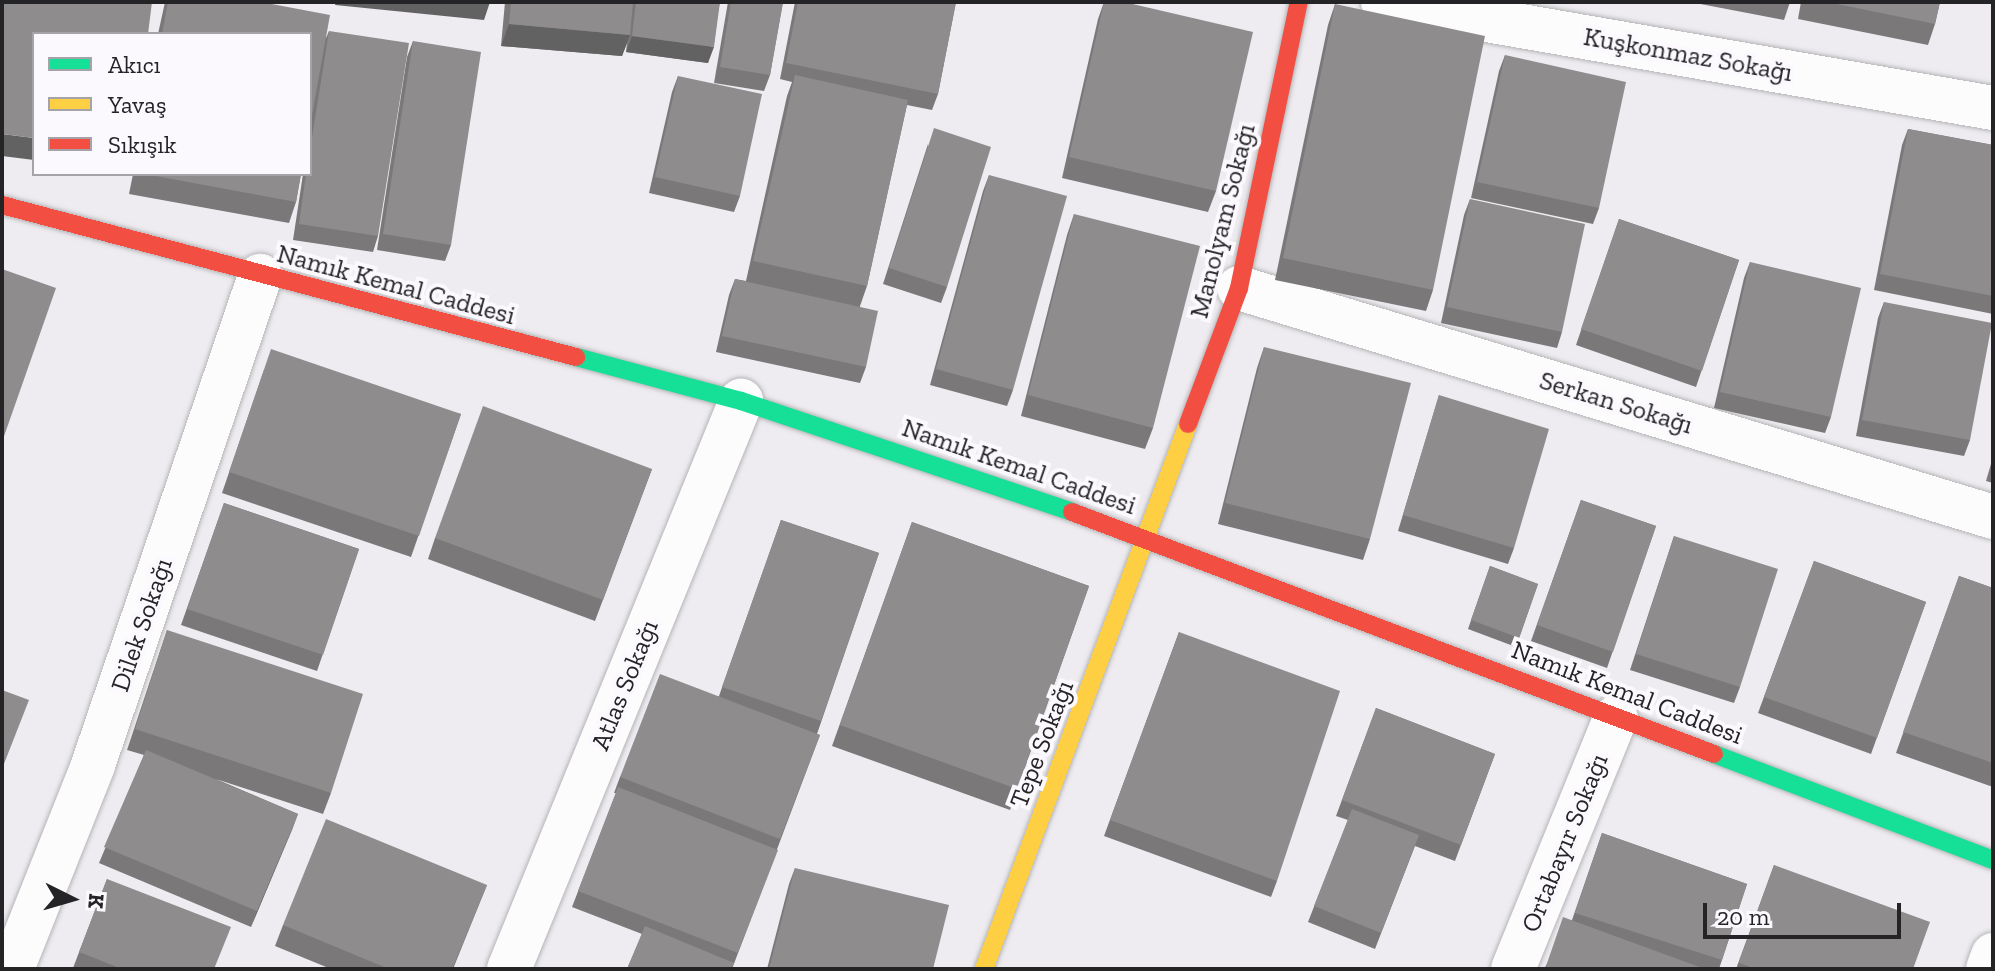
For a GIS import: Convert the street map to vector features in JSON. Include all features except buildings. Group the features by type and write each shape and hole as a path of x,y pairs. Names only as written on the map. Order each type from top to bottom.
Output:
{"street":[{"name":"Manolyam Sokağı","path":"1149,538 1239,288 1299,2"},
{"name":"Kuşkonmaz Sokağı","path":"1383,2 1993,108"},
{"name":"Namık Kemal Caddesi","path":"2,205 260,276 741,401 1149,538 1993,860"},
{"name":"Dilek Sokağı","path":"12,969 93,765 260,276"},
{"name":"Serkan Sokağı","path":"1239,288 1993,517"},
{"name":"Atlas Sokağı","path":"509,969 741,401"},
{"name":"Tepe Sokağı","path":"984,969 1149,538"},
{"name":"Ortabayır Sokağı","path":"1513,969 1616,717"},
{"path":"1988,969 1993,955"}],"traffic: fast":[{"path":"576,357 741,401 1072,512"},
{"path":"1714,754 1993,860"}],"traffic: slow":[{"path":"984,969 1188,424"}],"traffic: jam":[{"path":"1188,424 1239,288 1299,2"},
{"path":"2,205 576,357"},
{"path":"1072,512 1714,754"}]}
